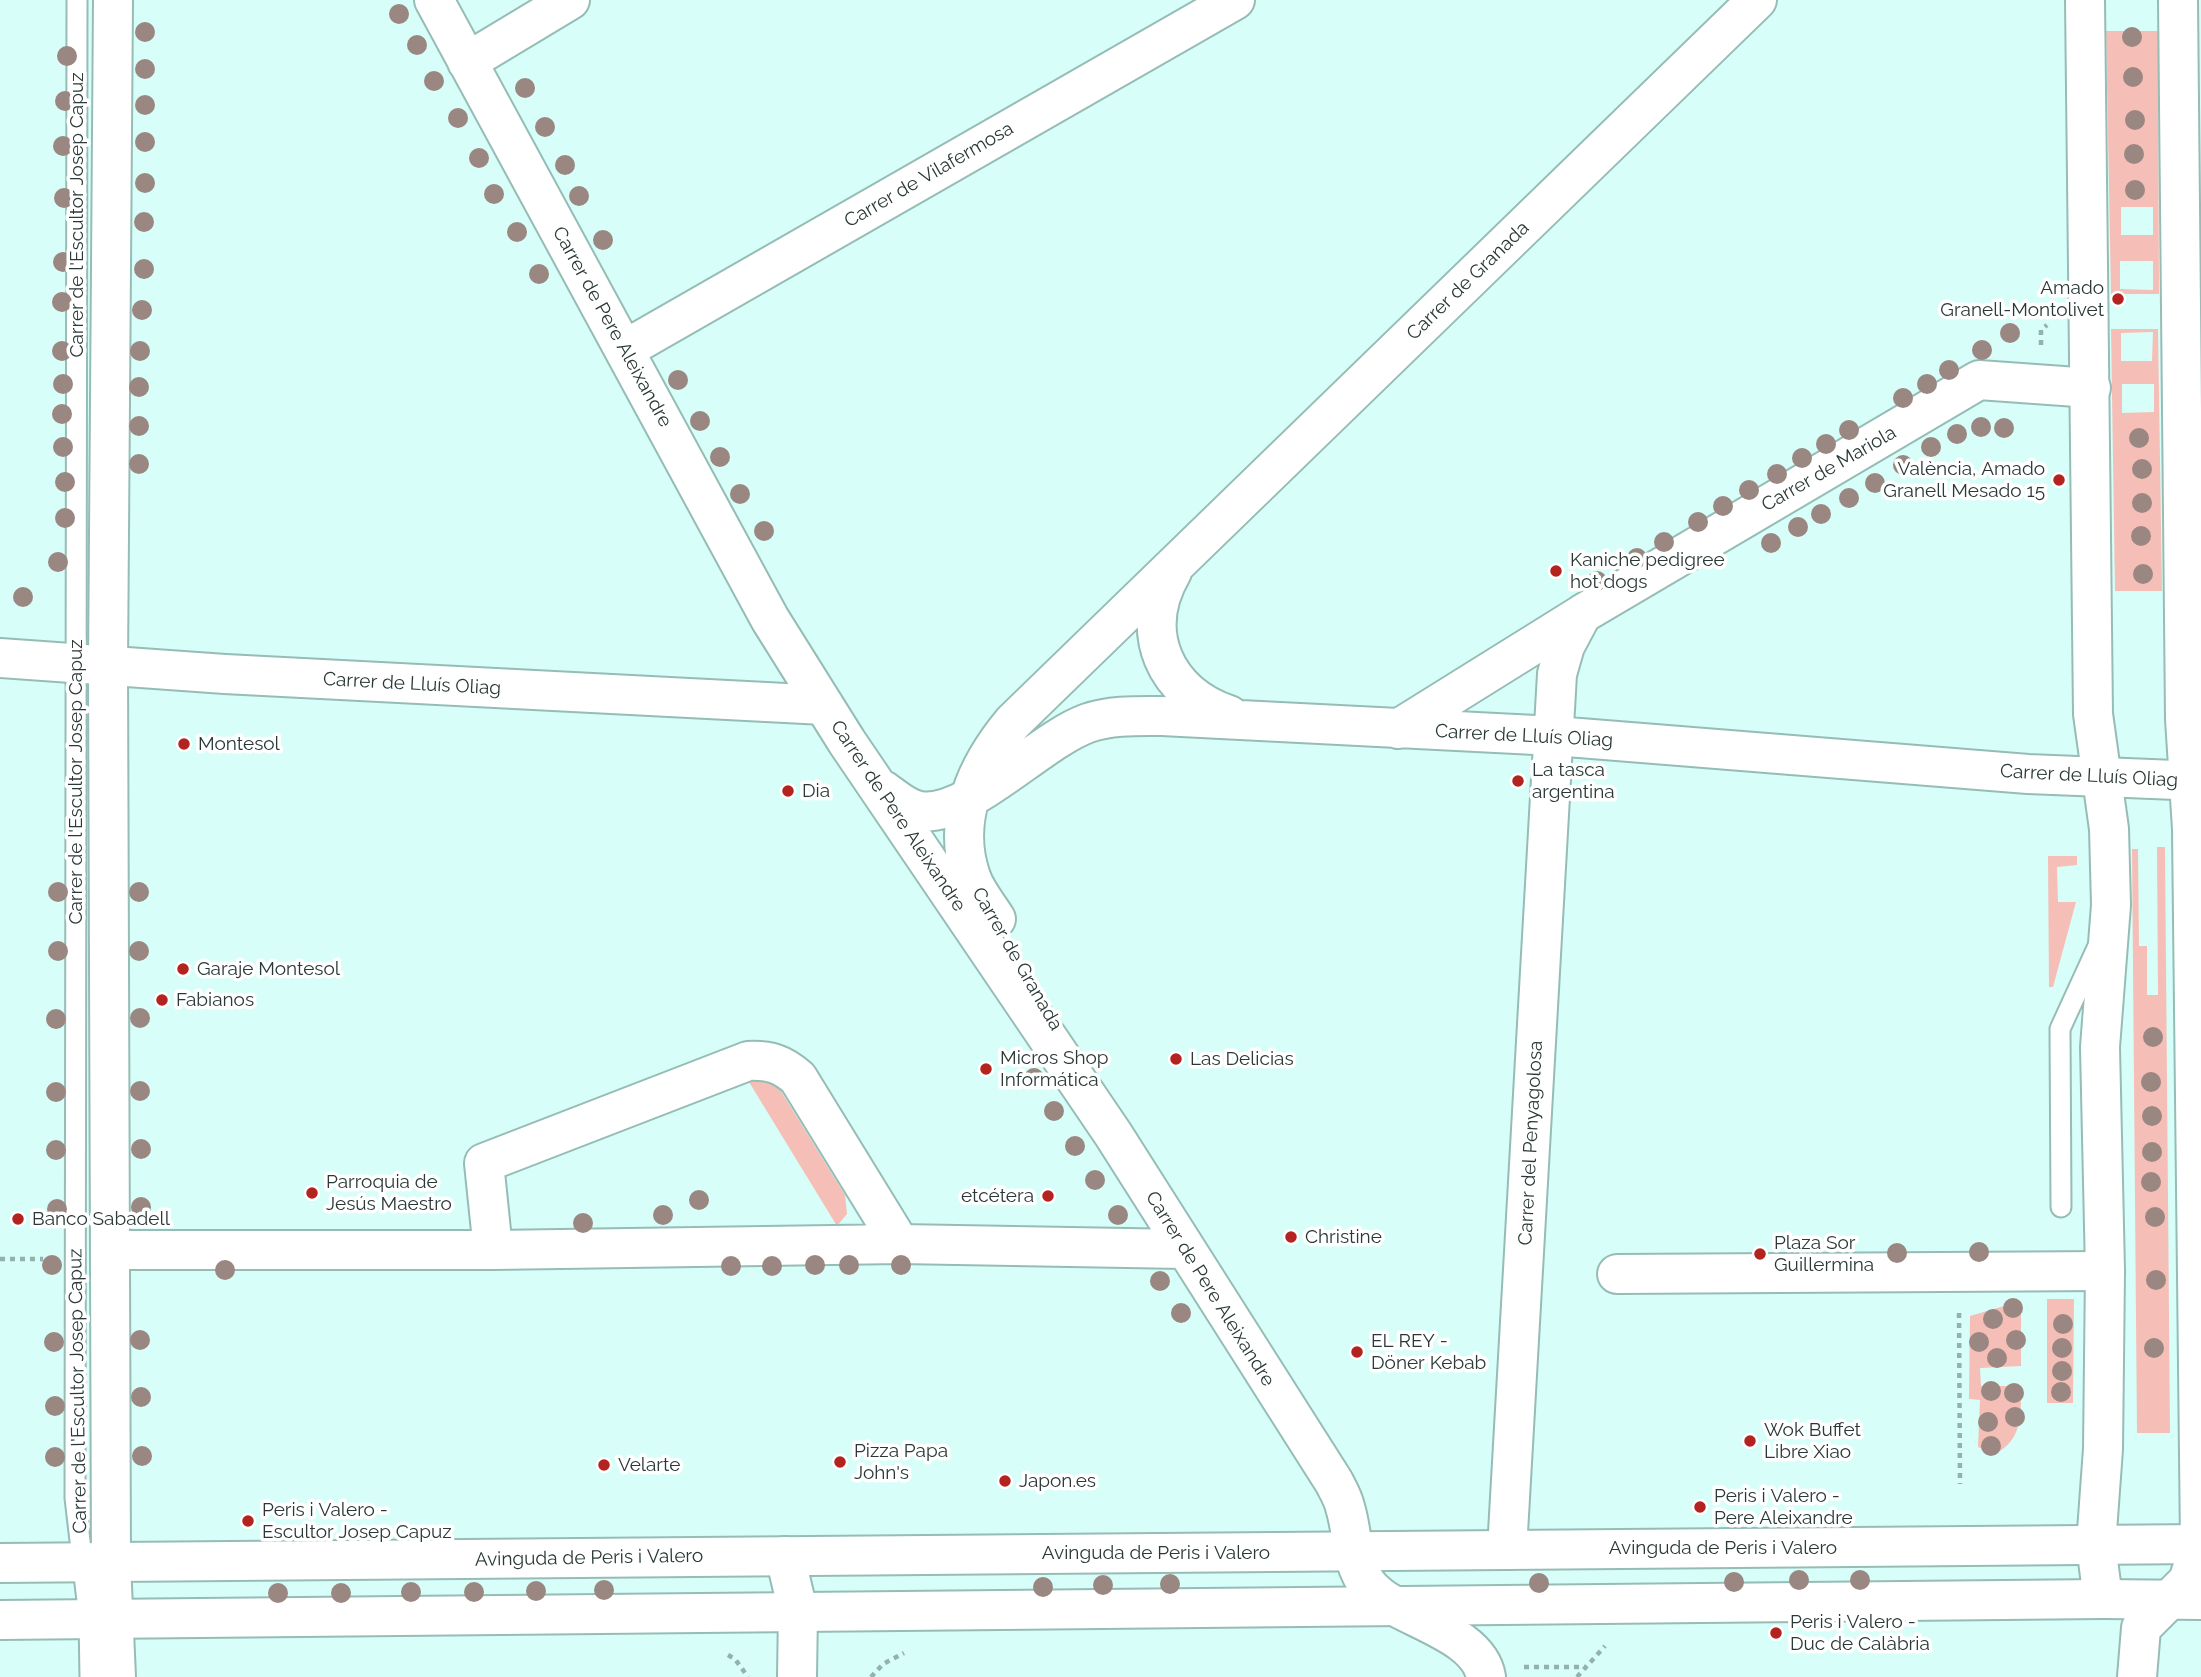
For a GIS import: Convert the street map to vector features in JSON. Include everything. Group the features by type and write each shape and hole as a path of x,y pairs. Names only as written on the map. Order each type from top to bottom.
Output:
{"street":[{"name":"Carrer de l'Escultor Josep Capuz","path":"97,1563 111,1250 92,664 113,0"},
{"name":"Carrer de Pere Aleixandre","path":"434,0 770,619 997,968 1113,1134 1183,1249 1334,1482 1345,1505 1352,1552 1361,1576 1376,1594 1394,1606"},
{"path":"467,62 570,0"},
{"name":"Carrer de Vilafermosa","path":"624,350 1235,0"},
{"name":"Carrer de Granada","path":"1113,1134 1024,966 971,878 965,850 967,801 995,744 1013,722 1757,0"},
{"path":"2085,0 2093,714 2109,829 2111,905 2100,1047 2105,1271 2103,1449 2096,1545 2103,1599"},
{"path":"2137,1677 2141,1628 2185,1600 2188,1581 2201,1544 2197,918 2194,781 2185,719 2178,0"},
{"name":"Carrer de Mariola","path":"1398,729 1582,614 1979,380 2091,388"},
{"name":"Carrer de Granada","path":"1179,561 1160,592 1155,615 1159,644 1169,671 1188,694 1207,708 1246,721"},
{"path":"1555,736 1557,674 1565,646 1582,614"},
{"name":"Carrer de Lluís Oliag","path":"0,658 824,705"},
{"name":"Carrer de Lluís Oliag","path":"879,786 905,806 920,811 943,810 967,801 1037,750 1088,723 1122,716 1555,736 2102,778 2194,781"},
{"name":"Carrer del Penyagolosa","path":"1507,1550 1555,736"},
{"path":"493,1250 484,1163 748,1060 768,1060 785,1066 798,1078 900,1244"},
{"path":"111,1250 493,1250 900,1244 1183,1249"},
{"path":"1617,1274 2105,1271"},
{"name":"Avinguda de Peris i Valero","path":"0,1563 2201,1544"},
{"path":"785,1556 798,1611 797,1677"},
{"path":"97,1563 107,1671"},
{"path":"0,1620 2185,1600"},
{"path":"1394,1606 1443,1630 1468,1649 1485,1668 1486,1677"}],"lane":[{"name":"Carrer de l'Escultor Josep Capuz","path":"77,0 92,664 75,1498 97,1563"},
{"path":"2061,1207 2060,1029 2103,934 2111,905"}],"path":[{"path":"0,1259 43,1259"},
{"path":"1958,1273 1960,1484"},
{"path":"1577,1677 1608,1643"},
{"path":"1535,1667 1586,1667"}],"shaded area":[{"path":"2106,31 2158,31 2159,294 2111,294","holes":["2121,207 2153,207 2153,235 2121,235","2120,261 2153,261 2153,290 2120,289"]},
{"path":"2111,329 2158,329 2162,591 2115,591","holes":["2153,332 2152,361 2121,361 2121,333","2122,384 2154,384 2154,412 2122,413"]},
{"path":"2157,847 2165,847 2170,1433 2137,1433 2132,849 2138,849 2139,946 2147,946 2147,995 2158,995"},
{"path":"2048,856 2077,856 2077,865 2057,867 2058,902 2076,902 2053,987 2049,987"},
{"path":"761,1079 779,1088 845,1195 847,1214 837,1226 749,1082"},
{"path":"2047,1299 2074,1299 2073,1403 2047,1403"},
{"path":"2021,1301 2021,1366 1980,1368 1981,1386 2021,1386 2020,1416 2015,1434 2010,1442 1994,1454 1978,1447 1980,1400 1969,1399 1970,1316"}],"place":[{"name":"Amado Granell-Montolivet","path":"2118,299"},
{"name":"València, Amado Granell Mesado 15","path":"2059,480"},
{"name":"Kaniche pedigree hot dogs","path":"1556,571"},
{"name":"Montesol","path":"184,744"},
{"name":"La tasca argentina","path":"1518,781"},
{"name":"Dia","path":"788,791"},
{"name":"Garaje Montesol","path":"183,969"},
{"name":"Fabianos","path":"162,1000"},
{"name":"Las Delicias","path":"1176,1059"},
{"name":"Micros Shop Informática","path":"986,1069"},
{"name":"Parroquia de Jesús Maestro","path":"312,1193"},
{"name":"etcétera","path":"1048,1196"},
{"name":"Banco Sabadell","path":"18,1219"},
{"name":"Christine","path":"1291,1237"},
{"name":"Plaza Sor Guillermina","path":"1760,1254"},
{"name":"EL REY - Döner Kebab","path":"1357,1352"},
{"name":"Wok Buffet Libre Xiao","path":"1750,1441"},
{"name":"Pizza Papa John's","path":"840,1462"},
{"name":"Velarte","path":"604,1465"},
{"name":"Japon.es","path":"1005,1481"},
{"name":"Peris i Valero - Pere Aleixandre","path":"1700,1507"},
{"name":"Peris i Valero - Escultor Josep Capuz","path":"248,1521"},
{"name":"Peris i Valero - Duc de Calàbria","path":"1776,1633"}]}
